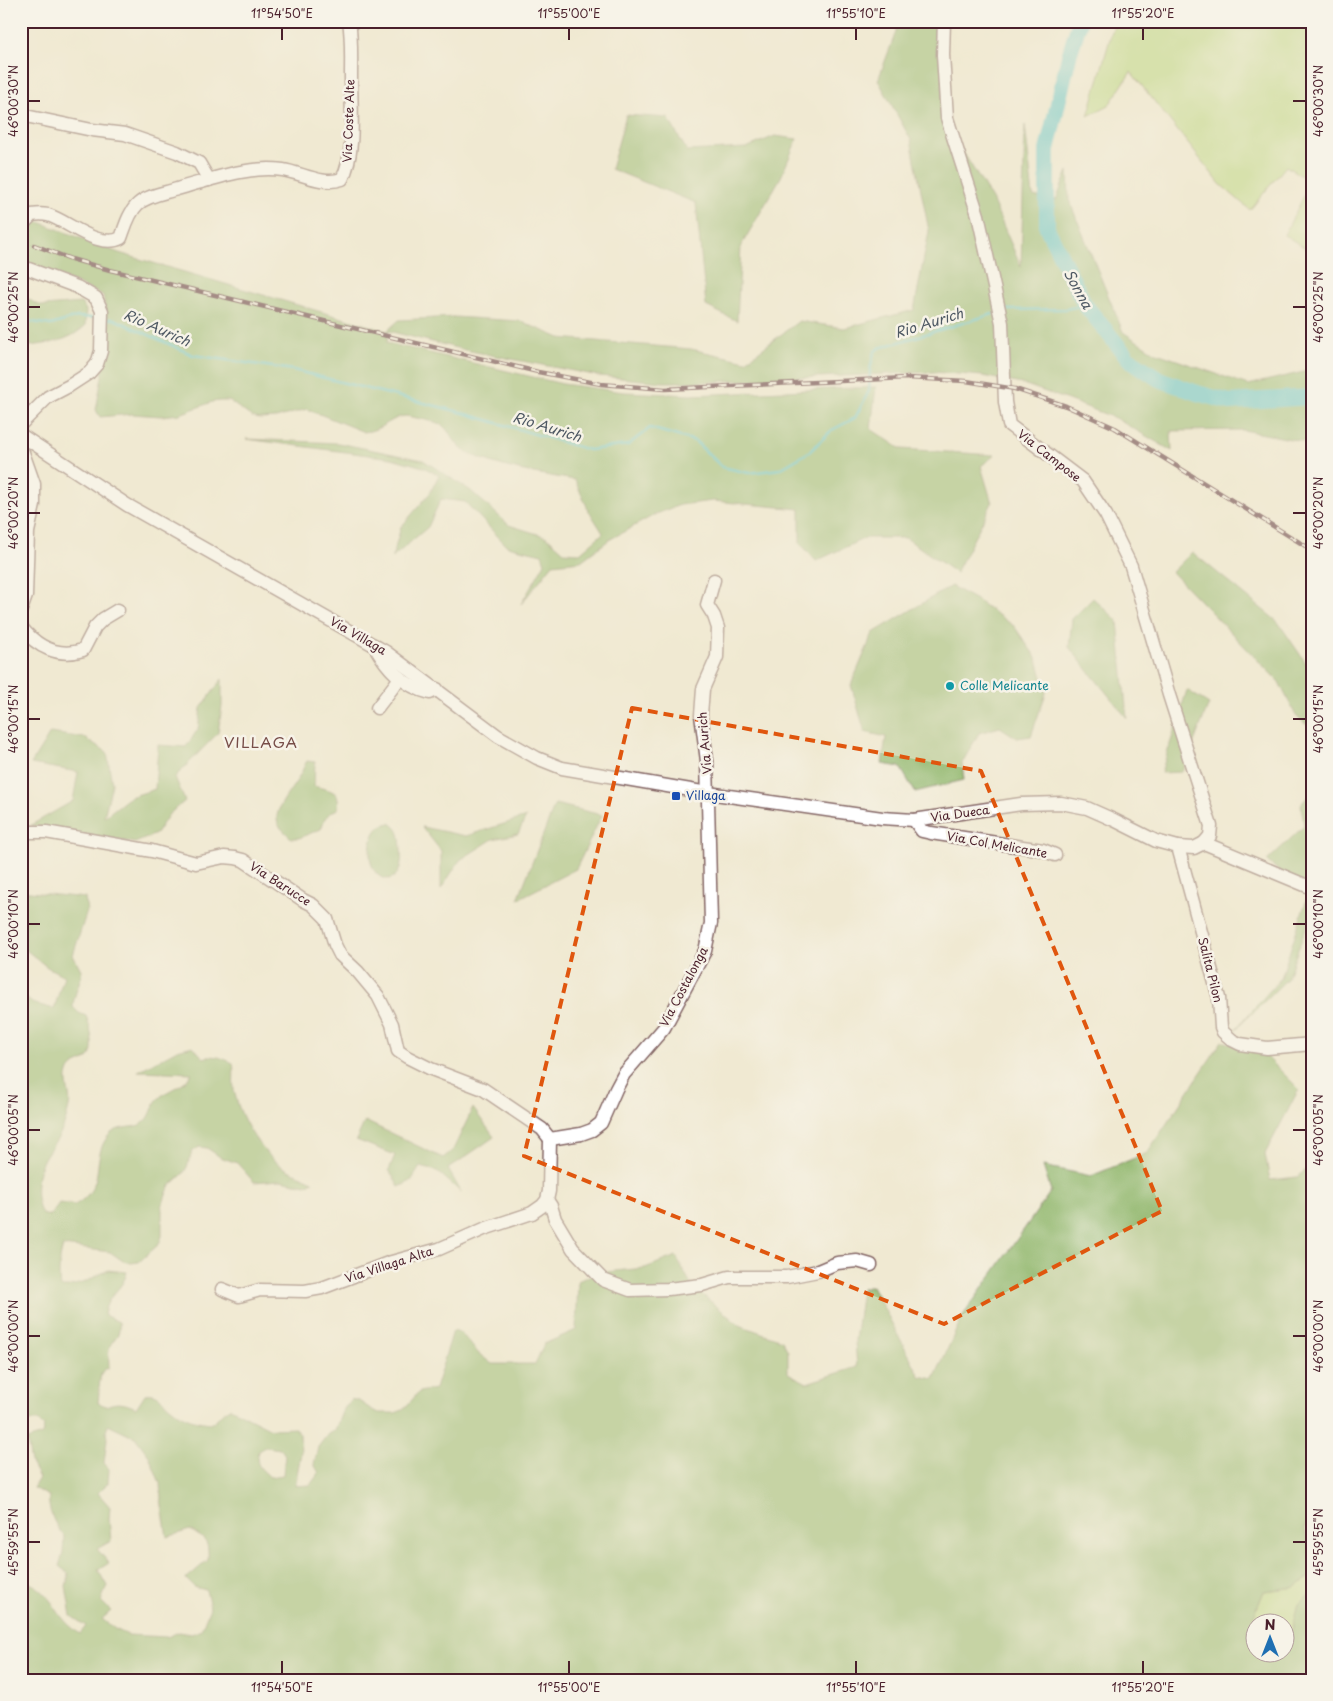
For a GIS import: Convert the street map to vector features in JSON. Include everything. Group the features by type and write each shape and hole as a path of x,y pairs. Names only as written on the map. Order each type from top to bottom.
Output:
{"street":[{"name":"Via Coste Alte","path":"209,180 265,169 282,170 332,183 342,180 349,157 352,118 349,21"},
{"name":"Via Campose","path":"944,21 943,55 947,118 978,215 1002,323 1005,394 1009,425 1083,481 1106,515 1132,566 1169,695 1211,826 1210,836 1204,843"},
{"path":"21,115 134,137 177,152 199,164 209,180 155,196 138,204 121,238 114,241 94,237 49,216 32,215 21,226"},
{"path":"21,266 77,287 96,298 102,311 100,351 97,364 89,373 48,397 21,424"},
{"name":"Via Villaga","path":"21,435 25,446 386,652 498,736 537,758 562,768 708,793"},
{"path":"21,610 26,596 28,532 34,505 34,484 25,446"},
{"name":"Via Aurich","path":"708,793 707,761 701,715 703,689 717,657 718,628 714,616 707,605 714,580"},
{"path":"21,627 39,645 72,654 83,650 95,627 102,619 118,610"},
{"path":"374,645 383,662 400,678 419,690 430,693 437,689"},
{"path":"377,708 400,678"},
{"name":"Via Dueca","path":"708,793 914,820 1021,804 1060,803 1087,808 1156,842 1178,847 1194,848 1204,843"},
{"name":"Via Costalonga","path":"550,1139 581,1134 592,1130 601,1123 612,1095 624,1074 664,1028 705,951 711,923 708,793"},
{"name":"Via Col Melicante","path":"914,820 922,831 931,834 1043,850 1055,855"},
{"name":"Via Barucce","path":"21,832 46,832 152,851 196,863 224,857 243,860 313,905 326,919 340,955 358,972 378,996 386,1010 392,1024 398,1051 406,1058 483,1089 542,1129 550,1139"},
{"path":"1204,843 1312,888"},
{"name":"Salita Pilon","path":"1178,847 1219,998 1220,1027 1223,1032 1240,1044 1267,1048 1312,1044"},
{"path":"550,1139 549,1191 547,1200 555,1219 573,1249 603,1280 630,1290 668,1290 702,1285 729,1277 787,1277 818,1271 837,1263 857,1261 871,1265"},
{"name":"Via Villaga Alta","path":"222,1289 239,1296 260,1290 305,1291 322,1288 388,1263 439,1249 484,1229 532,1213 547,1200"}],"highlighted area":[{"path":"632,708 981,771 1162,1211 944,1324 524,1156"}],"green space":[{"path":"896,21 943,21 942,118 992,199 1021,267 1025,125 1033,196 1056,200 1068,171 1069,200 1123,332 1154,352 1248,385 1312,370 1312,443 1243,430 1171,431 1172,451 1115,418 1026,385 983,376 933,372 704,382 663,382 599,376 465,350 388,331 387,343 563,384 624,392 691,395 876,387 871,429 901,449 995,455 981,466 992,503 956,573 906,538 865,538 816,561 800,543 800,509 713,501 680,505 656,514 609,540 581,561 553,564 521,604 545,563 542,554 507,546 465,502 441,499 428,527 392,558 401,527 430,493 439,475 423,467 391,458 246,439 338,443 423,460 471,491 509,525 547,537 564,552 580,553 603,533 589,511 575,480 520,470 481,459 460,448 442,425 406,416 396,418 376,429 364,432 307,409 276,418 260,419 252,417 229,401 212,402 180,414 161,416 132,414 100,417 96,410 104,365 107,319 103,295 21,260 21,234 28,225 39,222 119,253 387,331 399,320 454,317 520,321 560,338 691,349 746,361 799,321 844,328 914,310 929,231 911,140 878,80 896,32"},
{"path":"1115,21 1312,21 1312,252 1284,235 1311,182 1286,166 1250,210 1220,184 1131,72 1109,105 1088,116"},
{"path":"626,115 668,118 687,151 746,148 775,136 797,139 781,177 741,246 737,321 706,306 696,203 611,169"},
{"path":"21,294 36,304 44,306 81,303 86,310 85,326 78,332 63,339 47,344 21,347"},
{"path":"1192,552 1278,622 1312,672 1312,729 1296,716 1279,682 1172,572"},
{"path":"951,586 978,601 1014,626 1037,659 1046,693 1031,736 1017,738 1000,727 979,733 962,763 964,780 915,792 900,767 882,764 886,737 865,732 851,685 873,633"},
{"path":"1093,598 1118,621 1127,718 1069,647 1072,619"},
{"path":"222,679 222,706 218,733 175,777 185,801 169,814 156,834 135,843 31,825 73,801 78,772 31,764 50,733 85,738 107,752 112,784 104,817 130,797 155,789 158,745 186,747 198,729 201,708"},
{"path":"1187,690 1209,704 1182,772 1161,773"},
{"path":"307,761 315,762 314,786 336,794 338,809 327,816 321,829 299,838 291,838 279,825 277,815"},
{"path":"1312,792 1312,912 1287,979 1233,1032 1281,978 1308,895 1267,861 1304,826 1301,804"},
{"path":"555,804 602,815 576,869 518,899"},
{"path":"526,817 518,834 493,839 460,860 441,889 441,851 422,827 466,836"},
{"path":"390,823 399,834 401,865 397,874 391,878 384,878 377,874 372,866 370,855 372,840 376,830"},
{"path":"21,891 85,898 87,911 73,955 81,973 73,1007 79,1013 86,1016 91,1031 92,1048 89,1057 69,1069 67,1081 70,1103 66,1118 58,1139 43,1161 38,1176 37,1201 42,1214 50,1216 59,1203 75,1205 85,1197 92,1189 100,1153 109,1135 121,1128 142,1124 150,1115 158,1099 189,1078 192,1073 138,1071 177,1050 193,1046 203,1058 222,1058 233,1063 234,1090 242,1115 254,1137 279,1164 313,1181 306,1185 280,1180 254,1182 237,1163 220,1157 207,1148 199,1147 192,1152 183,1174 171,1185 167,1192 162,1207 162,1236 159,1244 139,1262 123,1261 110,1252 63,1246 59,1266 60,1287 68,1287 85,1282 108,1270 127,1272 122,1284 105,1308 104,1315 119,1322 119,1332 110,1346 109,1367 101,1374 98,1403 106,1406 121,1403 136,1408 145,1394 154,1394 180,1414 196,1420 212,1423 230,1408 271,1429 295,1428 300,1434 301,1453 295,1486 310,1485 319,1473 314,1464 318,1447 328,1434 335,1430 342,1412 351,1399 359,1401 379,1413 395,1413 403,1410 419,1392 435,1389 453,1331 461,1333 478,1353 492,1364 535,1364 544,1344 576,1330 578,1281 596,1273 645,1268 676,1256 692,1286 739,1325 782,1340 788,1351 788,1373 807,1383 857,1367 855,1341 862,1289 872,1286 920,1376 934,1379 962,1317 1051,1191 1043,1166 1091,1176 1147,1153 1222,1041 1264,1054 1299,1089 1265,1154 1270,1180 1297,1177 1312,1165 1312,1506 1305,1527 1307,1542 1312,1543 1312,1575 1296,1587 1264,1591 1255,1614 1246,1614 1246,1664 1296,1664 1296,1615 1299,1604 1312,1593 1312,1680 21,1680 21,1580 31,1583 44,1593 62,1618 80,1634 86,1626 71,1616 66,1586 69,1574 59,1566 63,1553 64,1536 52,1517 49,1496 33,1488 39,1478 31,1463 27,1440 42,1435 44,1426 38,1421 30,1421 21,1416 21,994 32,1003 54,1009 64,976 47,967 21,946","holes":["108,1424 135,1437 149,1456 160,1483 167,1537 190,1530 203,1539 207,1545 208,1560 186,1579 194,1587 206,1590 210,1608 201,1630 192,1634 179,1632 167,1637 128,1635 115,1629 102,1619 111,1611 101,1601 107,1586 98,1570 109,1563 97,1549 111,1541 110,1507 98,1493 108,1483 109,1469 104,1463","265,1447 281,1449 285,1455 283,1475 270,1477 259,1466 257,1460 258,1451"]},
{"path":"473,1108 494,1137 448,1169 461,1192 437,1171 420,1167 411,1181 399,1187 389,1170 395,1155 356,1140 365,1121 443,1158 453,1150"},
{"path":"1312,1575 1312,1593 1299,1604 1296,1615 1255,1614 1264,1591 1296,1587"}],"waterway":[{"name":"Sonna","path":"1080,21 1069,56 1047,150 1047,228 1085,305 1129,359 1159,379 1197,393 1230,402 1312,397"},
{"name":"Rio Aurich","path":"1005,310 1066,309 1085,305"},
{"name":"Rio Aurich","path":"105,319 114,319 193,355 293,370 460,412 589,450 628,445 650,428 695,441 722,467 749,473 780,469 809,452 832,430 855,418 869,391 870,370 874,352 879,348 993,314"},
{"name":"Rio Aurich","path":"21,316 27,321 51,325 77,317 97,318"}],"railway":[{"path":"34,245 71,259 110,270 538,372 601,384 665,389 907,378 966,381 1015,389 1066,406 1115,428 1312,550"}],"place":[{"name":"Colle Melicante","path":"950,686"},
{"name":"Villaga","path":"676,796"}],"district":[{"name":"VILLAGA","path":"261,743"}]}
